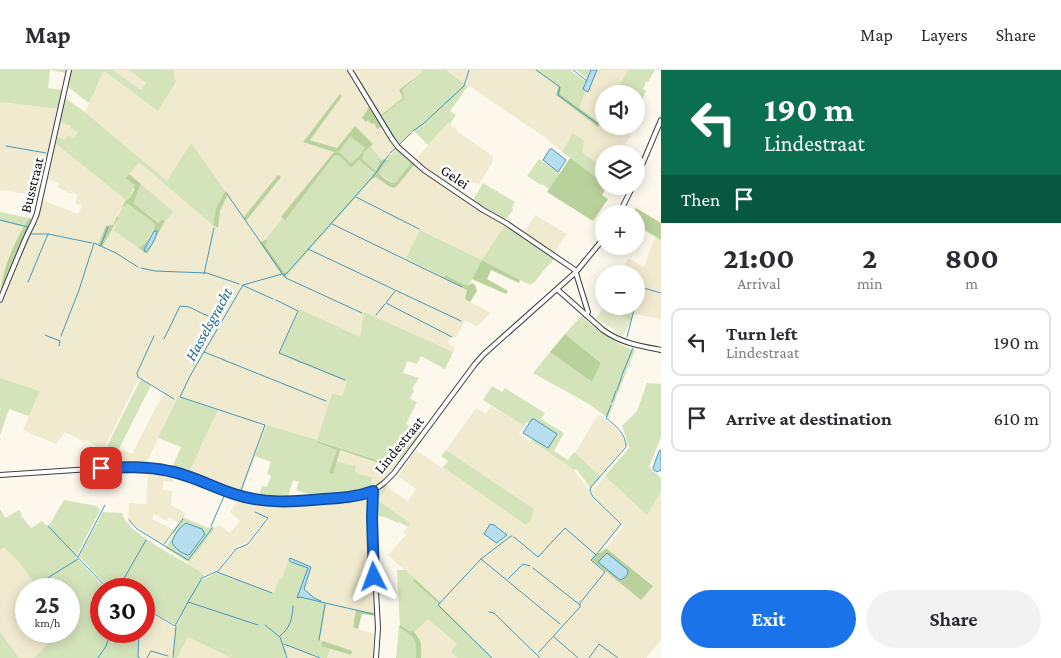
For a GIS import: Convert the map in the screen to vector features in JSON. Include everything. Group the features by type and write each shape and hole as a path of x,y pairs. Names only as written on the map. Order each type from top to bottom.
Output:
{"street":[{"name":"Busstraat","path":"0,300 37,213 69,70"},
{"name":"Gelei","path":"350,70 392,139 404,153 483,210 541,246 576,272"},
{"path":"645,158 661,120"},
{"name":"Lindestraat","path":"0,475 136,466 171,471 256,500 288,502 352,497 373,491 394,473 484,354 558,290 595,249"},
{"path":"576,272 588,312 586,315"},
{"path":"558,290 603,330 620,340 637,346 661,350"},
{"path":"373,491 372,518 378,628 376,658"}],"shaded area":[{"path":"113,70 129,70 147,83 141,90"},
{"path":"173,70 349,70 360,89 358,91 369,108 368,120 383,126 398,149 387,159 382,160 370,146 373,144 355,126 337,148 310,139 342,96 340,94 303,142 334,152 283,218 261,243 284,278 376,177 394,188 415,164 434,180 505,225 482,260 421,230 406,258 468,290 465,299 491,313 477,326 465,320 456,338 451,336 448,343 455,347 453,352 364,313 360,337 279,354 347,382 342,396 332,393 317,440 267,425 241,494 188,474 218,410 178,397 146,464 114,464 121,449 132,454 164,392 140,376 94,467 93,455 96,446 87,440 85,442 65,432 56,444 23,430 40,391 0,378 0,306 38,216 42,200 78,214 82,206 75,203 78,195 73,192 71,194 57,187 59,183 48,179 55,143 126,200 113,225 110,226 102,247 112,229 147,253 165,221 174,212 129,174 138,161 218,228 220,211 227,194 191,144 167,181 85,112 104,71 158,111 176,82"},
{"path":"357,70 424,70 399,90 403,98 381,115 354,72"},
{"path":"446,70 535,70 558,87 557,95 595,124 595,135 631,135 625,144 626,145 595,145 595,162 582,152 574,133 562,152 547,139"},
{"path":"594,70 628,70 619,85 595,85 595,120 579,108"},
{"path":"0,102 59,109 40,196 0,190"},
{"path":"60,122 71,126 79,132 74,139 65,140 57,137"},
{"path":"448,123 493,157 491,165 479,184 475,184 467,179 458,191 415,160"},
{"path":"535,215 567,234 554,253 524,233"},
{"path":"0,221 23,227 9,260 1,289 0,289"},
{"path":"655,236 661,240 661,319 639,315 645,315 645,265"},
{"path":"628,258 640,265 624,265"},
{"path":"491,406 524,426 519,434 574,470 592,497 621,525 600,551 596,553 593,560 606,571 653,585 606,548 624,525 595,499 591,492 605,476 646,514 661,491 661,640 647,658 493,658 440,605 441,603 388,555 406,535 403,532 411,524 378,500 388,487 408,501 416,489 398,476 416,450 462,480 534,509 446,450 476,408 486,414"},
{"path":"598,415 616,429 625,442 621,452 600,476 575,453"},
{"path":"340,450 381,464 391,453 401,460 383,481 370,489 372,477 357,474 355,472 356,466 336,461"},
{"path":"148,471 173,475 173,482 163,481 163,490 172,491 171,505 186,513 179,523 169,517 167,521 154,514 152,519 174,530 163,544 128,519 129,503 146,504"},
{"path":"365,499 370,504 369,518 375,613 356,610 353,627 374,634 374,658 327,658 330,649 350,655 320,640 327,603 315,600 303,590 311,568 274,593 216,573 236,550 249,545 268,520 267,518 248,543 238,546 218,569 210,574 204,575 188,563 215,528 219,525 230,533 240,521 230,512 238,500 256,504 308,505"},
{"path":"4,546 30,578 15,578 15,643 48,643 34,658 19,658 0,632 0,550"},
{"path":"155,616 176,628 173,658 140,658 138,656 139,643 155,643"},
{"path":"427,618 458,645 452,652 458,658 421,658 422,646 414,632"},
{"path":"188,637 231,658 177,658"},
{"path":"284,645 322,658 286,658 285,655 287,654"}],"green space":[{"path":"0,70 50,70 48,88 63,90 59,109 0,102"},
{"path":"50,70 67,70 67,73"},
{"path":"72,70 113,70 141,90 146,83 129,70 173,70 176,82 158,111 104,71 89,103 68,87"},
{"path":"424,70 446,70 468,86 450,111 456,115 450,124 448,123 428,145 414,131 399,145 382,116 405,98 402,90"},
{"path":"535,70 570,70 585,81 587,78 576,70 594,70 579,108 560,94 561,89"},
{"path":"628,70 655,70 645,85 619,85"},
{"path":"413,79 402,90 405,98 382,116 403,98 399,90"},
{"path":"558,87 561,89 560,94 595,120 595,125 556,95"},
{"path":"360,89 383,126 377,129 374,123 371,124 368,120 366,122 362,118 369,107 358,90"},
{"path":"340,94 342,96 310,140 337,148 355,126 373,144 364,152 362,159 376,171 380,161 384,159 389,160 384,164 379,173 385,179 393,183 396,182 412,162 415,164 394,188 376,177 371,178 374,173 359,160 351,168 342,158 337,155 334,156 285,220 281,217 334,152 303,142","holes":["350,136 365,148 351,163 339,152"]},
{"path":"65,98 85,112 167,181 191,143 225,191 216,208 213,225 139,162 127,177 134,187 129,199 126,200 55,143 57,137 65,140 67,136 74,138 78,132 70,128 71,126 60,122"},
{"path":"573,133 584,141 582,152 595,162 595,176 562,152"},
{"path":"350,135 365,148 351,163 338,152"},
{"path":"370,146 382,160 376,171 362,159 364,152"},
{"path":"398,149 412,162 396,182 393,183 379,173 384,164 389,160 387,159"},
{"path":"337,155 351,168 359,160 374,174 371,178 373,179 287,276 265,245 268,241 266,238 283,218 285,219 334,156"},
{"path":"570,158 595,176 595,195 602,195 608,199 604,205 595,205 595,218 593,221 547,192"},
{"path":"539,159 560,174 549,189 527,176"},
{"path":"129,174 141,184 133,203 159,223 162,219 165,221 147,254 139,248 150,238 155,224 127,203 122,207 134,190 134,185 126,178"},
{"path":"278,175 281,177 246,221 243,218"},
{"path":"483,183 515,202 512,207 513,210 505,220 473,200"},
{"path":"141,184 174,212 165,221 162,219 160,223 133,203"},
{"path":"225,191 228,194 220,211 218,228 213,225 216,208"},
{"path":"127,202 155,224 144,246 139,248 113,230 122,208 124,208"},
{"path":"0,212 29,218 23,227 0,221"},
{"path":"645,213 661,223 661,240 645,230"},
{"path":"117,216 119,217 102,247 98,245 106,226 113,225"},
{"path":"29,218 34,220 25,235 30,237 8,285 5,284 3,290 1,289 2,280 8,262 15,243"},
{"path":"505,225 555,258 531,285 482,260"},
{"path":"420,230 482,260 468,287 445,275 443,277 406,258"},
{"path":"266,239 268,241 265,245 287,276 284,278 260,243"},
{"path":"482,260 520,280 519,283 491,270 487,279 508,291 506,294 472,279"},
{"path":"445,275 467,286 472,283 475,285 477,291 470,302 465,299 467,290 443,277"},
{"path":"299,309 360,337 364,312 453,352 445,369 421,356 417,364 407,361 403,373 419,378 412,389 414,390 410,399 417,402 406,424 422,433 401,460 391,453 384,462 319,441 318,443 337,450 333,473 336,461 356,466 355,472 372,477 370,489 366,491 351,495 309,499 309,494 296,490 299,482 293,480 287,500 258,498 262,486 267,487 271,476 267,474 271,462 255,456 267,425 317,440 332,393 342,396 347,382 279,354"},
{"path":"598,315 620,315 631,321 622,337 616,333 617,331 596,319"},
{"path":"620,315 633,315 631,321"},
{"path":"581,316 600,332 635,350 608,418 589,404 533,373 550,352 592,382 601,363 565,334"},
{"path":"565,334 601,363 592,382 550,352"},
{"path":"0,378 40,391 29,416 9,409 0,435"},
{"path":"141,379 151,385 111,465 97,466"},
{"path":"647,383 661,384 661,437 649,467 661,478 661,491 647,515 605,476 629,448 622,426 637,411"},
{"path":"492,386 502,392 505,388 545,413 541,419 564,433 554,451 568,460 574,452 601,477 589,491 590,488 576,469 574,470 531,441 532,439 547,448 532,419 529,424 527,422 524,426 483,400"},
{"path":"178,397 218,410 188,474 172,468 181,447 158,438"},
{"path":"318,441 383,462 382,464 340,450 333,474 329,473 337,450 318,443"},
{"path":"446,450 534,509 531,520 526,525 443,467 448,461 441,456"},
{"path":"386,486 388,487 378,500 411,524 408,527 385,517 373,516 378,492"},
{"path":"64,500 97,506 100,510 76,557 96,578 90,578 90,643 139,643 138,656 140,658 34,658 48,643 80,643 80,578 30,578 19,562 4,547 0,550 0,509 5,518 19,510 21,516 31,528 42,521 48,527"},
{"path":"103,512 122,513 125,520 143,536 204,575 201,581 216,573 274,593 279,579 282,579 289,559 311,568 303,590 315,600 327,603 320,640 323,641 322,646 330,649 327,658 285,645 286,658 231,658 188,637 177,658 173,658 176,628 183,613 176,625 155,614 155,578 99,578 79,556"},
{"path":"183,517 208,528 212,526 215,528 190,562 165,548 174,534 172,532","holes":["186,523 202,529 203,538 190,554"]},
{"path":"606,548 653,586 641,600 592,560 595,554 602,552"},
{"path":"397,570 405,570 414,578 413,581 493,658 458,658 451,652 457,644 428,619 414,632 400,625"},
{"path":"414,578 441,603 440,605 413,581"},
{"path":"356,610 375,613 375,616 362,614 358,629 353,627"},
{"path":"400,625 411,632 412,630 420,640 421,658 416,658 414,639 399,627"},
{"path":"399,627 414,639 416,658 396,658"},
{"path":"0,632 19,658 0,658"},
{"path":"323,641 352,651 351,655 321,646"}],"water":[{"path":"591,70 597,70 588,92 583,89"},
{"path":"550,149 566,160 558,172 543,160"},
{"path":"154,231 157,231 154,240 145,252 144,250"},
{"path":"532,419 557,434 548,448 523,433"},
{"path":"661,450 661,470 657,472 653,468"},
{"path":"186,523 202,529 205,534 188,555 172,543 177,532"},
{"path":"490,524 507,535 497,543 484,534"},
{"path":"607,553 628,570 625,578 620,580 598,562"},
{"path":"290,558 311,567 304,589 321,602 297,598 308,568 291,562"}],"waterway":[{"path":"353,70 399,145"},
{"name":"Hasselsgracht","path":"413,131 464,86 469,70"},
{"path":"536,70 560,87 558,95 595,122"},
{"path":"573,70 587,81"},
{"name":"Hasselsgracht","path":"399,145 411,133"},
{"path":"6,146 46,153"},
{"name":"Hasselsgracht","path":"390,153 396,148"},
{"name":"Hasselsgracht","path":"228,489 240,493 265,425 180,397 190,376 243,285 287,273 376,173 389,155"},
{"path":"227,194 282,273"},
{"path":"356,197 419,229"},
{"path":"31,232 39,215"},
{"path":"0,220 28,227 25,233"},
{"path":"332,224 462,287"},
{"path":"101,245 108,227"},
{"path":"204,274 214,228"},
{"path":"30,234 48,234"},
{"path":"28,282 48,234 92,243"},
{"path":"61,336 79,290 94,243 116,253 138,267"},
{"path":"308,249 461,321"},
{"path":"141,268 155,271 207,273 239,284"},
{"path":"284,275 286,278 362,313"},
{"path":"242,285 273,299"},
{"path":"645,288 661,293"},
{"path":"395,291 386,303 452,337"},
{"path":"276,300 298,311 279,353 345,380"},
{"path":"376,315 385,304"},
{"path":"164,339 180,306 189,307 218,321"},
{"path":"627,337 633,315"},
{"path":"45,335 60,341 59,346"},
{"path":"154,336 137,373 138,377 174,399"},
{"path":"622,375 633,348"},
{"path":"204,352 326,401"},
{"path":"617,390 622,376"},
{"path":"612,402 616,391"},
{"path":"514,537 538,557 565,528 596,555 621,524 593,497 590,491 591,487 626,447 622,434 606,418 611,405"},
{"name":"Hasselsgracht","path":"211,526 225,494"},
{"path":"78,557 105,505"},
{"path":"155,614 175,626 202,578 218,571 236,549 248,544 268,518 255,512"},
{"path":"164,544 183,519"},
{"name":"Hasselsgracht","path":"129,520 137,529 188,560 212,528"},
{"path":"48,526 98,578"},
{"path":"492,658 438,605 481,559 512,536"},
{"path":"124,578 146,540"},
{"path":"539,652 580,607 580,603 605,572 591,560 595,556"},
{"path":"48,578 78,559"},
{"path":"481,559 560,624"},
{"path":"508,579 523,564 530,566"},
{"path":"533,568 580,605"},
{"path":"217,572 272,593"},
{"path":"188,602 258,625"},
{"path":"321,602 373,614"},
{"path":"319,640 325,604"},
{"path":"280,636 287,629 293,606"},
{"path":"489,612 494,613 540,658"},
{"path":"265,625 280,637 287,658"},
{"path":"173,657 176,626"},
{"path":"554,637 578,658"},
{"path":"98,658 107,643"},
{"path":"139,643 138,657 140,658"},
{"path":"284,644 320,658"},
{"path":"589,658 599,644 618,658"},
{"path":"147,658 151,651 168,656"}],"route":[{"path":"101,468 136,466 158,468 233,494 267,501 288,502 347,498 373,491 374,577"}]}
